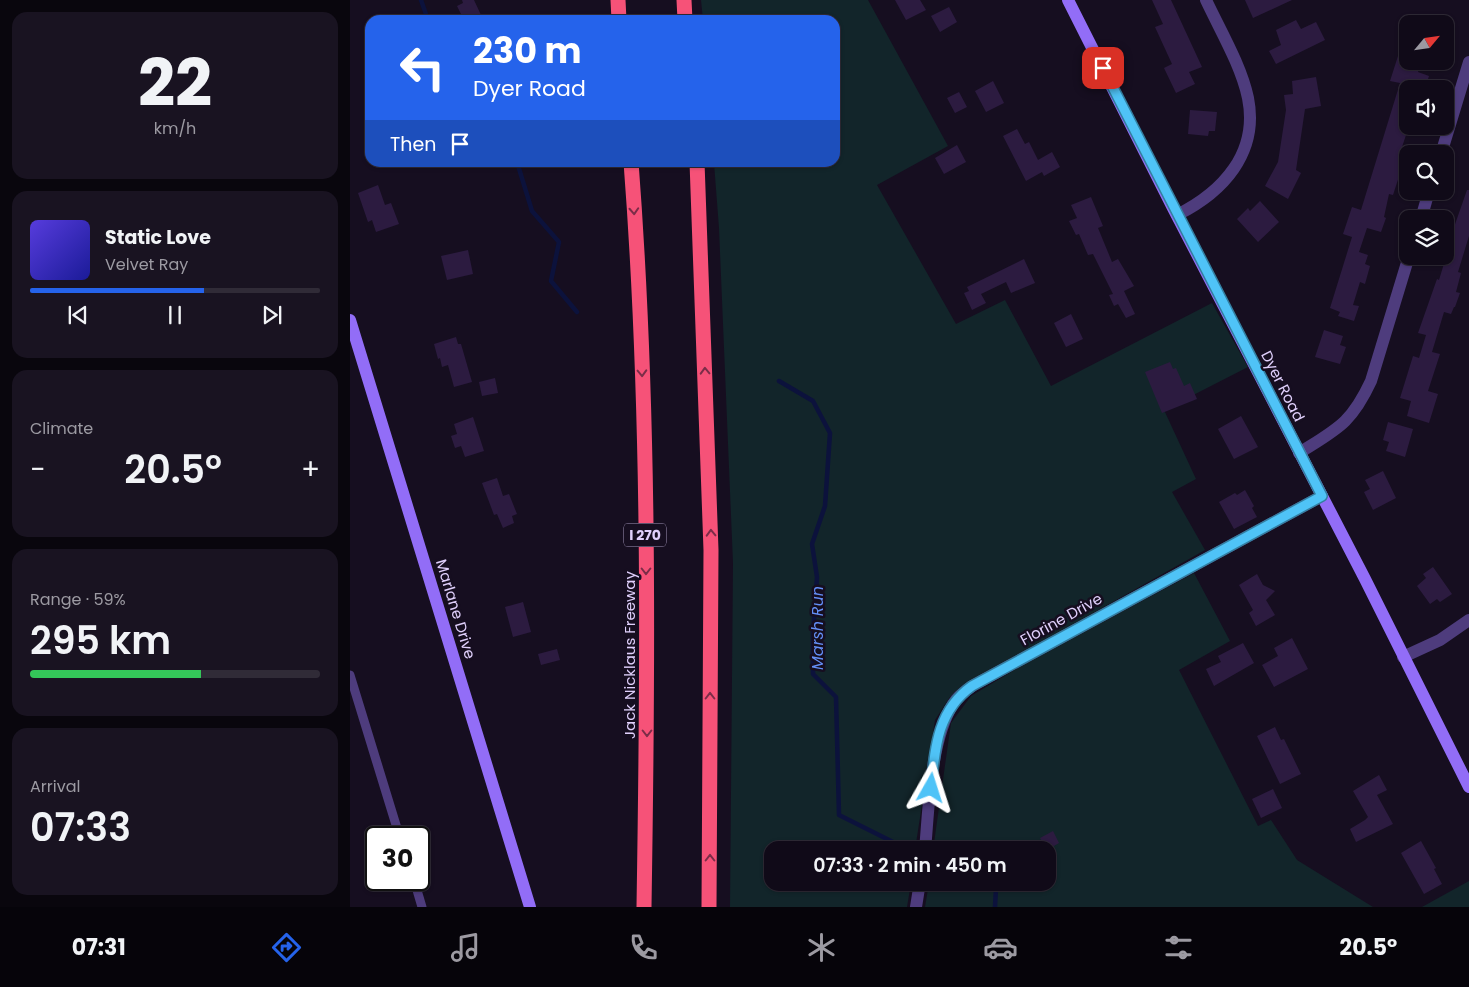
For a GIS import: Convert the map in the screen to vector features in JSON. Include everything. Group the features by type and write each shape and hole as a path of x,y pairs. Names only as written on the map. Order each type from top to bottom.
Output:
{"highway":[{"path":"618,0 619,15"},
{"path":"684,0 685,15"},
{"name":"Jack Nicklaus Freeway","path":"630,167 642,376 646,556 647,735 644,907"},
{"path":"696,167 711,550 709,907"}],"street":[{"name":"Dyer Road","path":"1068,0 1469,787"},
{"path":"1177,215 1196,205 1217,189 1233,171 1244,148 1249,124 1248,99 1241,75 1206,0"},
{"path":"1444,145 1469,62"},
{"path":"1299,453 1333,433 1350,418 1363,400 1371,381 1406,265"},
{"name":"Marlane Drive","path":"350,320 530,907"},
{"name":"Florine Drive","path":"926,841 937,743 945,718 953,703 962,694 972,686 1113,608 1322,496"},
{"path":"1404,657 1440,640 1469,620"},
{"path":"916,907 919,891"}],"lane":[{"path":"350,675 396,826"},
{"path":"417,891 422,907"}],"green space":[{"path":"701,0 868,0 948,146 877,185 956,324 1005,300 1051,386 1212,303 1248,367 1164,410 1196,479 1172,492 1205,550 983,675 950,697 935,720 916,841 764,841 764,891 910,891 907,907 730,907 733,563 719,228 714,167 840,167 840,15 702,15"},
{"path":"1194,573 1230,641 1179,670 1258,826 1271,820 1297,860 1373,907 925,907 928,891 1056,891 1056,841 934,841 951,723 971,696 1029,661"},
{"path":"1469,881 1469,907 1422,907"}],"building":[{"path":"462,0 474,0 481,15 462,15 457,6 463,3"},
{"path":"895,0 920,0 926,10 906,20"},
{"path":"1152,0 1171,0 1202,67 1189,72 1195,84 1176,93 1164,68 1172,64 1155,27 1163,24"},
{"path":"1245,0 1292,0 1253,18"},
{"path":"949,7 957,22 940,32 931,16"},
{"path":"1296,20 1301,29 1316,22 1325,40 1276,64 1269,51 1281,45 1276,30"},
{"path":"1399,53 1399,70 1419,70 1418,72 1429,76 1428,80 1399,80 1399,83 1390,81"},
{"path":"1316,77 1321,106 1305,109 1296,170 1301,173 1288,199 1265,186 1278,162 1286,110 1284,95 1293,94 1292,81"},
{"path":"993,81 1004,103 986,112 975,91"},
{"path":"1399,86 1399,135 1406,135 1403,145 1399,145 1399,177 1393,195 1389,194 1384,217 1386,218 1381,232 1367,228 1359,252 1368,255 1365,264 1370,266 1365,284 1360,282 1353,305 1359,306 1354,321 1338,316 1340,312 1330,308 1352,237 1343,234 1352,207 1361,210"},
{"path":"959,92 967,107 955,113 947,98"},
{"path":"1190,110 1217,112 1215,131 1209,131 1208,136 1188,134"},
{"path":"1017,129 1025,144 1029,142 1038,160 1052,152 1060,167 1044,176 1042,172 1026,181 1003,136"},
{"path":"957,145 966,162 944,174 935,158"},
{"path":"378,185 385,205 391,203 399,224 376,232 372,220 368,222 358,193"},
{"path":"1467,190 1469,190 1469,236 1458,272 1461,273 1456,292 1460,293 1451,314 1444,312 1432,352 1440,354 1428,391 1438,394 1429,423 1407,416 1411,401 1400,398 1413,356 1419,358 1426,335 1418,333 1437,279 1439,280 1444,265 1454,265 1454,227"},
{"path":"1091,197 1103,226 1098,228 1112,262 1118,259 1134,286 1124,291 1135,314 1126,318 1118,304 1114,306 1109,295 1113,294 1093,254 1088,255 1079,234 1076,235 1069,221 1077,218 1071,205"},
{"path":"1260,201 1279,222 1258,242 1237,219 1248,208 1250,211"},
{"path":"468,250 473,274 447,280 441,256"},
{"path":"1024,259 1035,283 1011,293 1006,282 981,294 986,303 972,310 964,293 969,291 967,287"},
{"path":"1071,314 1083,339 1066,347 1054,323"},
{"path":"1324,330 1343,336 1340,345 1346,347 1340,364 1315,357"},
{"path":"456,337 458,344 461,344 472,382 454,387 448,365 442,367 434,344"},
{"path":"1170,362 1173,369 1176,368 1184,386 1190,383 1197,399 1162,413 1145,372"},
{"path":"495,378 498,393 482,396 479,382"},
{"path":"1241,416 1258,447 1234,459 1218,429"},
{"path":"473,417 484,451 465,457 461,446 455,448 451,436 457,434 454,424"},
{"path":"1388,422 1413,429 1405,457 1386,451 1389,442 1383,440"},
{"path":"1383,471 1396,498 1373,510 1364,492 1370,489 1365,480"},
{"path":"497,478 503,496 509,494 517,514 512,516 514,523 503,528 497,514 494,515 482,483"},
{"path":"1245,490 1254,506 1252,508 1257,517 1234,529 1219,502"},
{"path":"1433,567 1452,594 1440,602 1437,599 1430,604 1417,586 1426,578 1423,574"},
{"path":"1257,574 1263,585 1275,591 1266,600 1275,615 1256,626 1249,613 1253,610 1239,585"},
{"path":"523,602 531,632 513,637 505,607"},
{"path":"1292,638 1308,669 1274,687 1262,665 1278,656 1274,648"},
{"path":"1243,643 1254,663 1214,686 1206,669 1221,662 1218,656"},
{"path":"557,649 560,660 541,665 538,654"},
{"path":"1275,727 1281,740 1284,739 1301,774 1280,784 1257,736"},
{"path":"1379,775 1387,790 1377,795 1393,824 1356,842 1350,829 1368,817 1353,791"},
{"path":"1273,789 1282,808 1261,818 1252,799"},
{"path":"1053,831 1059,843 1056,845 1056,841 1042,841 1040,838"},
{"path":"1421,841 1436,868 1434,869 1442,884 1424,894 1401,853"}],"waterway":[{"name":"Marsh Run","path":"421,0 426,15"},
{"name":"Marsh Run","path":"519,167 532,211 559,242 551,281 577,312"},
{"name":"Marsh Run","path":"779,381 813,401 830,433 825,506 812,544 817,577 813,633 813,674 836,697 839,815 891,841"},
{"name":"Marsh Run","path":"995,907 996,891"}],"route":[{"path":"931,788 935,752 945,718 953,703 972,686 1322,496 1103,68"}]}
